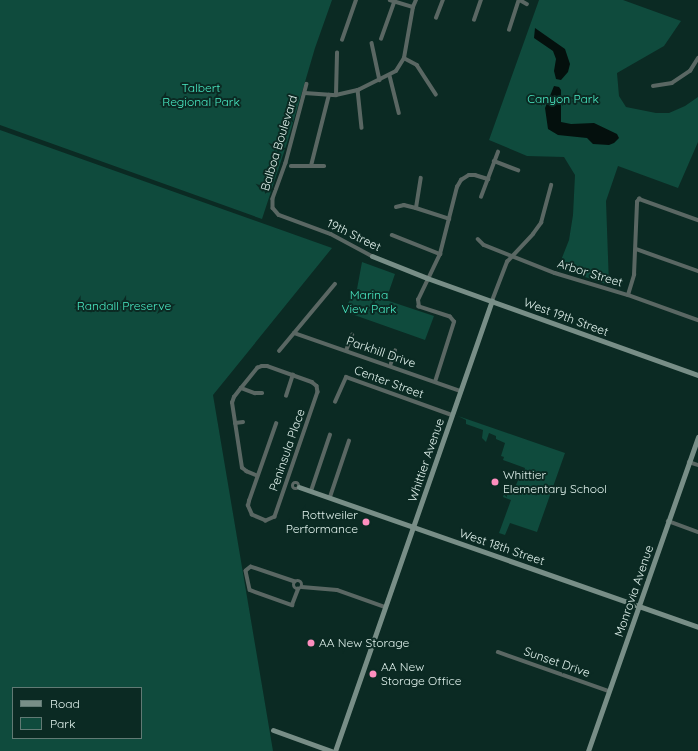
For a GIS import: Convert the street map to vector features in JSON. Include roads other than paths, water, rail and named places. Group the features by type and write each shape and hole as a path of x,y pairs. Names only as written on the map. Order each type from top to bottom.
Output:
{"street":[{"path":"342,40 356,0"},
{"path":"381,39 393,0 413,7"},
{"path":"305,93 329,96 358,90 390,76 400,68 404,58 413,7 416,0"},
{"path":"436,18 443,0"},
{"path":"474,20 481,0"},
{"path":"509,30 520,0 527,4"},
{"path":"372,43 380,80"},
{"path":"336,95 337,53"},
{"path":"404,58 417,65 436,94"},
{"path":"653,86 672,83 690,71 698,58"},
{"path":"390,76 399,113"},
{"name":"Balboa Boulevard","path":"273,208 274,194 286,163 307,84"},
{"path":"358,90 362,128"},
{"path":"312,166 329,96"},
{"path":"481,197 498,152"},
{"path":"494,161 518,170"},
{"path":"291,166 324,166"},
{"path":"435,382 454,322 450,317 420,307 418,300 427,278 440,254 457,187 461,180 469,175 475,175 488,179"},
{"path":"416,208 421,178"},
{"name":"Whittier Avenue","path":"335,751 503,270 512,255 533,234 541,223 551,185"},
{"path":"628,295 634,275 636,249 636,202 641,200 698,220"},
{"path":"396,207 404,206 416,208 449,219"},
{"name":"19th Street","path":"273,208 279,215 331,234 372,256 427,278"},
{"path":"392,235 440,254"},
{"name":"Arbor Street","path":"478,239 484,245 555,273 628,295 698,320"},
{"path":"636,249 698,271"},
{"name":"West 19th Street","path":"427,278 698,375"},
{"path":"279,351 335,284"},
{"name":"Parkhill Drive","path":"294,333 461,391"},
{"path":"346,351 352,335"},
{"path":"390,366 395,351"},
{"path":"276,424 257,476 244,470 242,468 232,400 257,368 262,366 267,366 293,375 286,396"},
{"name":"Peninsula Place","path":"257,476 249,501 250,511 255,518 266,521 272,520 318,392 317,386 312,382 293,375"},
{"name":"Center Street","path":"335,402 346,377 452,415"},
{"path":"241,388 255,393 262,393"},
{"path":"235,423 243,422"},
{"path":"311,491 330,435"},
{"name":"Monrovia Avenue","path":"588,751 698,437"},
{"path":"330,498 349,441"},
{"path":"689,462 698,465"},
{"name":"West 18th Street","path":"288,479 296,486"},
{"name":"West 18th Street","path":"285,486 296,486 311,491 698,627"},
{"path":"668,521 698,532"},
{"path":"302,587 300,582 294,582 251,567 246,571 250,590 292,605 298,589 302,587 337,590 385,606"},
{"path":"294,582 294,587 298,589"},
{"name":"Sunset Drive","path":"498,652 609,691"},
{"path":"273,730 331,751"}],"place":[{"name":"Whittier Elementary School","path":"495,482"},
{"name":"Rottweiler Performance","path":"366,522"},
{"name":"AA New Storage","path":"311,643"},
{"name":"AA New Storage Office","path":"373,674"}],"park label":[{"name":"Talbert Regional Park","path":"201,95"},
{"name":"Canyon Park","path":"563,99"},
{"name":"Marina View Park","path":"369,302"},
{"name":"Randall Preserve","path":"124,306"}]}
